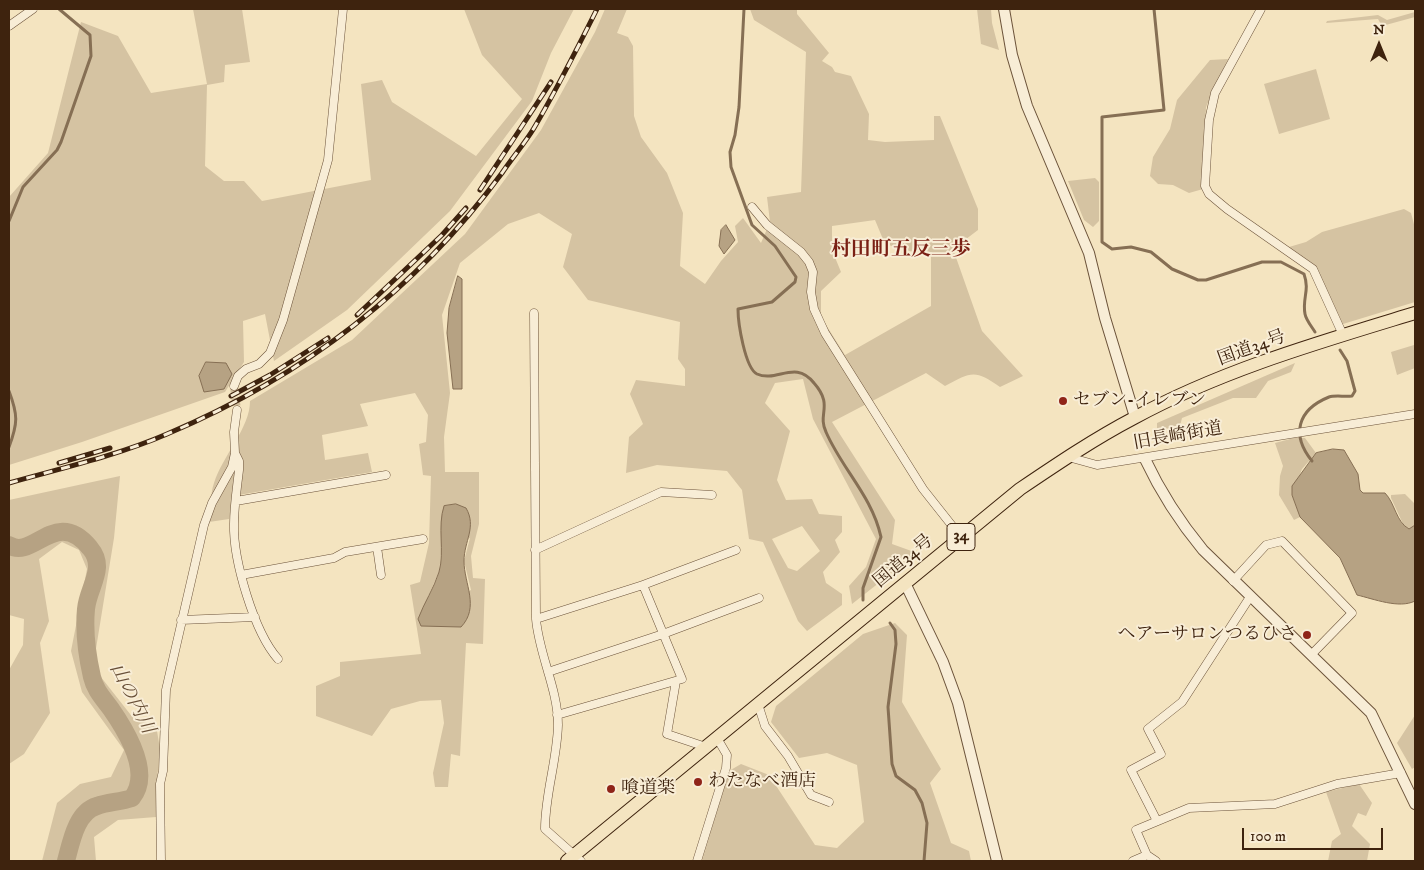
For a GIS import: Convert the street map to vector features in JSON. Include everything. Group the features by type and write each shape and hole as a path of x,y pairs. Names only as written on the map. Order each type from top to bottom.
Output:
{"highway":[{"name":"国道34号","path":"574,859 706,747 1020,488 1134,418 1231,373 1415,313"}],"street":[{"path":"9,26 33,9"},
{"path":"234,386 238,376 246,369 259,364 270,353 283,320 328,160 343,9"},
{"path":"1004,9 1012,56 1027,106 1089,253 1105,318 1134,418"},
{"path":"1261,9 1215,93 1209,120 1205,186 1209,194 1227,209 1313,268 1343,335"},
{"path":"752,207 767,226 800,252 809,262 813,272 811,292 814,309 825,333 923,489 961,537"},
{"path":"534,313 536,619 538,640 548,672 557,715 556,751 545,810 545,829 574,859"},
{"path":"161,861 160,784 163,771 164,704 181,620 204,525 212,502 232,467 235,453 234,432 237,410"},
{"name":"旧長崎街道","path":"1068,457 1098,465 1145,459 1308,430 1415,414"},
{"path":"235,453 239,461 235,547 241,575 255,617 278,659"},
{"path":"1145,459 1160,492 1180,522 1233,581 1371,713 1415,804"},
{"path":"236,501 386,474"},
{"path":"535,550 661,492 712,495"},
{"path":"241,575 334,558 345,552 424,539"},
{"path":"1233,581 1266,545 1282,541 1352,613 1311,655"},
{"path":"377,547 381,575"},
{"path":"536,619 643,585 736,550"},
{"path":"905,583 943,662 958,703 997,861"},
{"path":"557,715 682,679 643,585"},
{"path":"1157,821 1131,770 1160,754 1148,730 1182,702 1250,597"},
{"path":"548,672 663,634 759,598"},
{"path":"181,620 255,617"},
{"path":"676,681 667,734 706,747"},
{"path":"758,704 765,726 788,756 811,794 829,802"},
{"path":"697,861 726,768 727,755 717,738"},
{"path":"1156,861 1148,855 1136,830 1189,808 1275,804 1337,784 1401,773"},
{"path":"1133,861 1148,855"}],"shaded area":[{"path":"193,9 242,9 250,62 225,65 224,82 207,85 205,166 224,181 244,181 262,201 371,180 361,84 382,80 392,102 476,156 522,99 482,55 464,9 574,9 551,53 532,101 450,211 347,310 274,361 265,314 243,321 244,362 225,392 82,442 9,465 9,197 48,153 81,22 118,36 151,93 207,84"},
{"path":"605,9 627,9 617,33 628,37 633,46 634,116 641,137 667,173 683,213 680,266 705,284 721,261 738,242 735,226 743,218 761,243 770,222 767,197 801,192 806,52 754,20 750,9 797,9 797,14 829,53 822,61 832,67 835,72 851,76 869,114 868,140 885,142 934,140 934,116 940,116 978,209 978,230 953,249 982,331 1023,376 1000,387 985,377 973,374 945,386 926,373 832,422 895,520 892,544 917,553 852,604 849,586 866,567 876,539 813,419 803,379 775,383 765,403 790,431 777,480 786,500 812,499 819,514 842,516 842,532 835,540 840,552 823,572 826,583 842,594 842,605 807,631 798,621 763,542 749,539 742,490 727,471 657,465 626,473 629,437 643,424 630,394 636,380 685,386 685,369 678,359 680,322 588,300 563,267 572,234 539,213 508,224 460,263 442,315 450,393 444,437 445,472 479,472 479,524 471,556 473,578 485,579 483,644 466,643 460,756 451,754 448,787 435,787 433,773 444,723 441,700 420,701 391,709 372,736 316,716 316,686 340,676 340,662 421,654 410,585 420,582 429,543 431,476 423,475 419,444 426,442 428,415 415,393 360,404 368,426 322,435 325,460 368,453 372,472 233,496 229,519 209,522 213,487 223,462 246,421 250,401 352,340 465,234 541,130 595,32","holes":["875,220 885,244 931,257 931,306 845,355 821,317 821,291 841,272 832,250 832,226","802,526 820,551 797,571 788,568 772,539","470,538 464,561 471,590 418,619 439,572 442,547"]},
{"path":"977,9 991,9 992,23 999,50 981,44"},
{"path":"1415,12 1415,17 1382,26 1378,19 1326,23 1327,21 1378,15 1387,20"},
{"path":"1228,59 1206,107 1203,189 1189,193 1173,185 1158,184 1150,176 1153,157 1170,129 1177,100 1210,60"},
{"path":"1316,69 1330,119 1279,134 1264,84"},
{"path":"1095,178 1099,182 1099,221 1093,227 1084,220 1068,181"},
{"path":"1404,209 1411,213 1415,228 1415,302 1343,324 1315,265 1289,247 1306,242 1322,232"},
{"path":"726,225 735,240 724,254 719,246 721,230"},
{"path":"458,276 462,279 462,389 453,389 447,333 449,308"},
{"path":"1414,345 1415,368 1397,375 1391,352"},
{"path":"206,362 226,363 232,374 224,389 204,392 199,376"},
{"path":"1295,363 1291,372 1268,381 1256,398 1233,398 1182,418 1180,426 1157,431 1157,423"},
{"path":"1294,438 1305,438 1316,453 1302,469 1292,495 1300,517 1294,520 1279,495 1280,476 1283,466 1275,443"},
{"path":"1333,449 1344,450 1358,474 1360,490 1363,493 1385,493 1401,522 1409,529 1415,525 1415,601 1394,604 1357,595 1340,558 1300,517 1292,495 1292,486 1316,453"},
{"path":"120,476 114,538 93,667 134,719 156,725 160,749 156,790 156,817 118,820 94,837 96,861 42,861 57,803 80,784 111,777 124,750 82,692 71,651 87,569 79,550 62,542 39,559 49,621 40,643 50,713 24,754 9,764 9,670 23,645 24,619 9,615 9,500"},
{"path":"1405,494 1415,504 1415,525 1409,529 1404,526 1391,498 1391,495"},
{"path":"456,504 466,508 470,521 464,561 470,595 467,619 461,627 421,626 418,619 437,578 441,564 441,522 444,506"},
{"path":"895,623 907,635 902,702 941,769 930,783 951,843 969,851 971,861 702,861 729,771 741,764 769,775 815,845 837,848 864,822 857,765 827,753 799,758 771,722 776,706 863,634"},
{"path":"1415,715 1415,767 1412,769 1397,743"},
{"path":"1359,784 1372,803 1366,816 1358,813 1352,826 1370,844 1367,861 1328,861 1332,841 1341,834 1326,792"}],"waterway":[{"path":"9,221 23,187 57,150 61,142 91,56 90,35 59,9"},
{"path":"744,9 739,107 735,135 730,152 731,167 752,225 775,246 796,277 795,282 772,302 738,309 741,334 749,363 757,374 772,376 793,372 800,373 807,376 820,391 824,404 823,420 826,432 871,508 881,537 863,588 863,600"},
{"path":"1154,9 1164,110 1102,117 1102,242 1112,249 1131,247 1151,252 1172,269 1198,280 1206,280 1262,262 1281,262 1304,274 1306,280 1305,314 1315,332"},
{"path":"1312,461 1301,442 1301,424 1304,416 1318,402 1334,396 1352,396 1355,391 1347,361 1340,350"},
{"path":"9,391 16,419 9,447"},
{"name":"山の内川","path":"9,545 18,548 27,546 56,533 66,532 78,536 95,555 97,570 87,601 85,617 90,669 95,686 124,729 135,753 138,765 139,777 137,788 132,798 90,809 79,821 72,837 66,861"},
{"path":"890,623 895,630 896,644 888,707 892,764 896,776 915,790 922,803 927,823 924,861"}],"tunnel":[{"path":"234,386 237,410"}],"railway":[{"path":"9,483 109,455 167,434 217,411 264,386 352,326 432,256 468,216 502,173 534,128 559,84 597,9"},
{"path":"480,190 551,82"},
{"path":"357,315 442,235 466,208"},
{"path":"231,396 270,375 328,338"},
{"path":"59,463 110,448"}],"place":[{"name":"セブン-イレブン","path":"1063,401"},
{"name":"ヘアーサロンつるひさ","path":"1307,635"},
{"name":"わたなべ酒店","path":"698,782"},
{"name":"喰道楽","path":"611,789"}],"district":[{"name":"村田町五反三歩","path":"901,251"}]}
